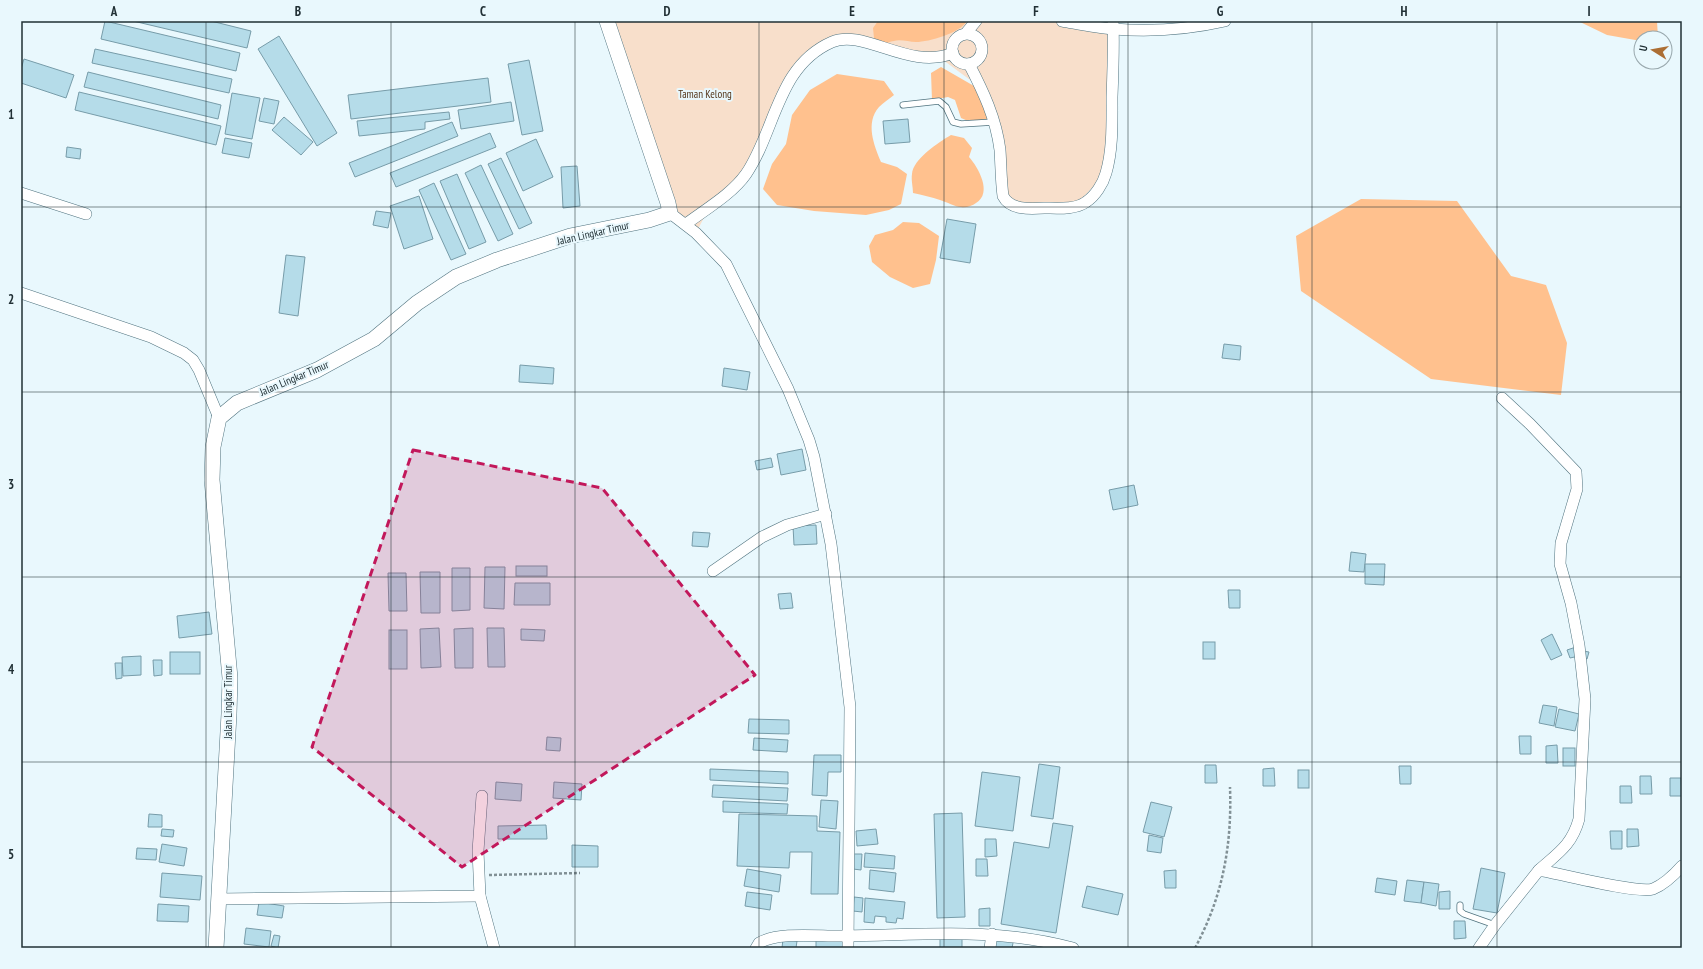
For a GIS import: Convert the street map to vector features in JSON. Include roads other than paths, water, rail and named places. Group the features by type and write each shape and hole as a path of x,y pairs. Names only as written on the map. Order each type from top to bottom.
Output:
{"main road":[{"path":"607,21 668,203 670,213"},
{"name":"Jalan Lingkar Timur","path":"216,948 230,678 213,487 213,446 219,418 237,403 317,370 374,339 417,303 456,277 497,260 570,236 649,220 670,213"}],"street":[{"path":"966,33 976,36 982,45 982,50 978,60 968,64 958,61 953,53 954,42 961,35 966,33 976,21"},
{"path":"1062,21 1113,25 1190,28 1225,21"},
{"path":"968,64 988,102 994,122 1000,150 1003,196 1006,202 1017,207 1033,209 1075,206 1085,203 1101,186 1106,173 1112,124 1113,25"},
{"path":"686,224 736,186 746,174 766,135 787,83 818,50 841,39 855,40 897,53 921,58 939,57 953,53"},
{"path":"21,193 86,214"},
{"path":"670,213 686,224 726,264 788,389 809,440 826,514 831,544 851,721 848,948"},
{"path":"21,293 151,337 184,353 193,360 199,370 219,418"},
{"path":"1479,948 1495,925 1539,870 1570,841 1575,834 1579,819 1584,699 1576,630 1571,603 1560,564 1561,543 1577,489 1577,476 1576,472 1502,398"},
{"path":"712,572 762,537 787,525 826,514"},
{"path":"482,796 478,851 480,896 494,948"},
{"path":"1539,870 1616,886 1647,890 1653,889 1669,879 1682,866"},
{"path":"219,899 480,896"},
{"path":"990,948 992,934"},
{"path":"756,948 758,943 767,939 802,936 992,934 1050,942 1073,948"}],"lane":[{"path":"903,106 939,101 946,107 953,122 961,124 994,122"},
{"path":"1460,905 1460,911 1464,914 1495,925"}],"park label":[{"name":"Taman Kelong","path":"705,94"}]}
